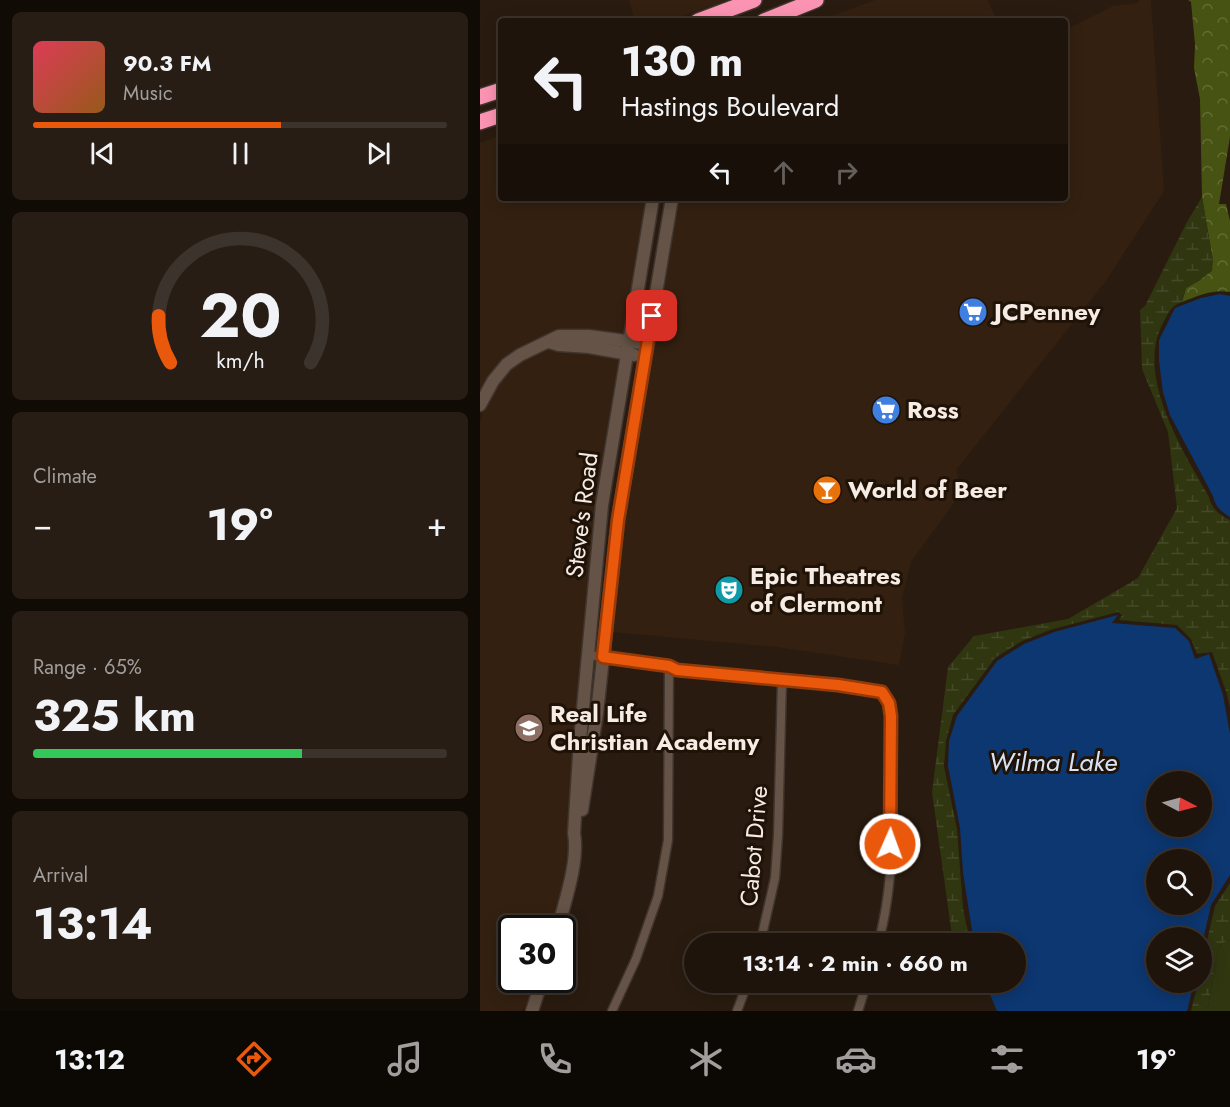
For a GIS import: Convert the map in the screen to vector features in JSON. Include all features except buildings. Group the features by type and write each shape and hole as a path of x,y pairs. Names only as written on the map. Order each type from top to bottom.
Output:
{"highway":[{"path":"706,18 754,0"},
{"path":"771,18 816,0"},
{"path":"480,97 498,91"},
{"path":"480,122 498,116"}],"street":[{"name":"Steve's Road","path":"561,915 572,870 575,840 580,740 602,505 652,201"},
{"name":"Steve's Road","path":"575,840 579,834 596,724 618,520 672,201"},
{"path":"480,405 493,381 507,364 528,350 559,336 575,335 628,347 645,357"},
{"path":"628,347 648,344"},
{"path":"588,655 669,666 677,670 882,692 889,703 891,716 892,824 888,885 880,933"},
{"path":"612,1011 636,960 658,896 668,840 669,666"},
{"name":"Cabot Drive","path":"763,933 776,867 782,680"},
{"path":"532,1011 538,993"},
{"path":"737,1011 744,993"},
{"path":"858,1011 864,993"}],"shaded area":[{"path":"629,0 728,0 677,18 634,18"},
{"path":"876,0 987,0 996,18 825,18"},
{"path":"1139,0 1151,0 1164,191 1106,281 957,469 959,496 911,562 902,598 905,633 899,665 776,647 612,632 621,528 676,201 1068,201 1068,28 1113,6 1138,3"},
{"path":"498,136 498,201 648,201 625,336 548,338 480,394 480,143"},
{"path":"548,347 622,357 572,826 562,900 557,915 498,915 498,993 533,993 522,1011 480,1011 480,422 487,400 497,383 510,367 522,358"}],"green space":[{"path":"1188,0 1230,0 1230,137 1219,204 1226,204 1230,221 1230,292 1212,292 1182,302 1186,288 1200,280 1213,261 1202,197 1200,99 1194,68 1195,44 1191,2"},
{"path":"1202,197 1213,261 1212,271 1186,288 1182,302 1172,308 1168,314 1155,346 1155,368 1166,414 1176,436 1214,508 1230,520 1230,708 1212,652 1197,654 1191,639 1177,625 1119,620 1122,615 1118,612 1053,629 1022,641 995,658 953,715 946,741 944,766 957,829 963,908 968,933 952,933 932,792 948,667 974,636 1068,619 1138,578 1177,508 1168,432 1142,369 1140,310 1145,306"},
{"path":"1230,883 1230,939 1219,946 1212,984 1212,927 1210,927 1215,906"},
{"path":"1230,939 1230,1011 1207,1011 1212,993 1219,946"},
{"path":"1196,993 1210,993 1207,1011 1191,1011"}],"water":[{"path":"1220,294 1230,296 1230,517 1217,506 1170,415 1163,392 1159,361 1159,340 1175,308 1201,298"},
{"name":"Wilma Lake","path":"1118,615 1112,623 1175,628 1189,641 1195,659 1209,654 1223,695 1230,734 1230,875 1212,903 1212,849 1146,849 1146,915 1209,915 1206,927 1146,927 1146,993 1192,993 1187,1011 997,1011 989,993 1026,993 1026,933 972,933 963,873 960,828 948,766 949,741 957,716 997,661 1024,644 1054,632"}],"place":[{"name":"JCPenney","path":"973,312"},
{"name":"Ross","path":"886,410"},
{"name":"World of Beer","path":"827,490"},
{"name":"Epic Theatres of Clermont","path":"729,590"},
{"name":"Real Life Christian Academy","path":"529,728"}],"route":[{"path":"652,316 618,520 603,657 669,666 677,670 838,685 882,692 889,703 891,716 892,824 890,844"}]}
